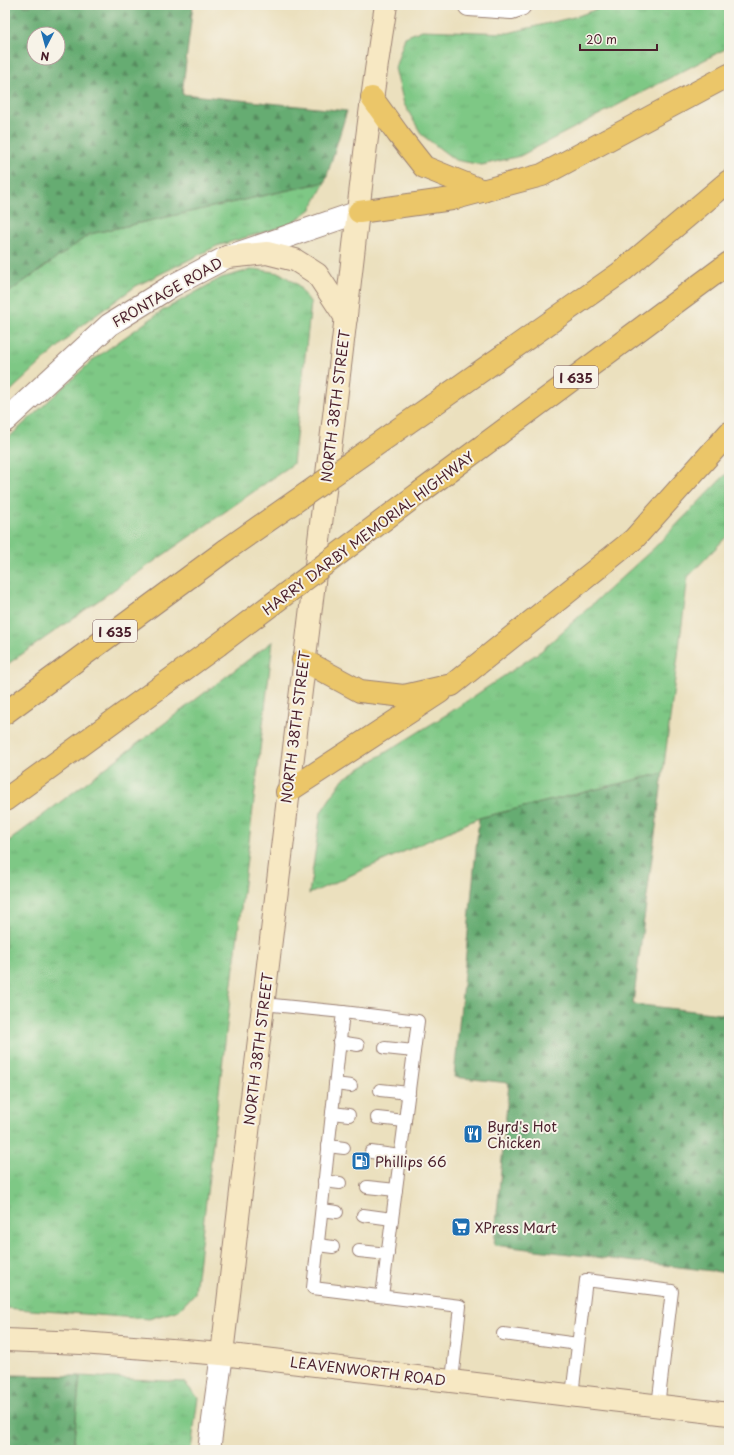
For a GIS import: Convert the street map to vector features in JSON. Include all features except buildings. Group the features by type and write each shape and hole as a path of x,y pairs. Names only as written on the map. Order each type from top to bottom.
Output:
{"highway":[{"path":"359,212 452,199 542,175 729,75"},
{"path":"372,98 424,167 483,191"},
{"name":"I 635","path":"5,713 226,550 620,273 729,181"},
{"name":"HARRY DARBY MEMORIAL HIGHWAY","path":"5,800 218,645 422,491 729,263"},
{"path":"287,792 452,685 634,539 729,433"},
{"path":"303,660 360,691 404,696 452,685"}],"street":[{"name":"NORTH 38TH STREET","path":"209,1450 222,1354 303,660 372,98 386,5"},
{"path":"469,5 511,8 520,5"},
{"name":"FRONTAGE ROAD","path":"5,421 109,325 170,287 227,257 359,212"},
{"path":"227,257 267,253 295,260 318,274 346,318"},
{"name":"LEAVENWORTH ROAD","path":"5,1340 222,1354 729,1414"}],"lane":[{"path":"263,1004 418,1020 382,1296"},
{"path":"343,1012 313,1288 460,1306 452,1381"},
{"path":"339,1042 358,1045"},
{"path":"385,1048 414,1051"},
{"path":"335,1084 350,1086"},
{"path":"380,1090 409,1093"},
{"path":"332,1113 349,1115"},
{"path":"377,1118 405,1121"},
{"path":"328,1146 344,1148"},
{"path":"371,1152 400,1156"},
{"path":"324,1181 340,1183"},
{"path":"367,1187 396,1190"},
{"path":"322,1210 337,1212"},
{"path":"363,1215 392,1219"},
{"path":"318,1245 333,1247"},
{"path":"359,1251 388,1254"},
{"path":"572,1395 586,1280 672,1291 658,1406"},
{"path":"503,1334 578,1344"}],"green space":[{"path":"5,5 193,5 182,94 347,111 325,182 90,234 5,295"},
{"path":"608,5 729,5 729,47 520,156 482,165 455,160 422,135 404,104 395,68 405,37 422,30 508,33 578,16"},
{"path":"325,182 311,209 291,224 217,246 136,286 81,326 5,396 5,295 90,234"},
{"path":"254,269 280,273 297,284 311,303 293,464 5,666 5,441 94,359 162,311 221,278"},
{"path":"729,471 729,534 688,577 663,773 479,818 309,894 321,812 343,779 449,713 541,651 654,548"},
{"path":"273,641 195,1293 179,1310 149,1319 5,1308 5,844"},
{"path":"663,773 633,1004 729,1015 729,1273 494,1245 509,1083 454,1077 479,818"},
{"path":"5,1375 80,1376 73,1450 5,1450"},
{"path":"80,1376 184,1382 198,1398 191,1450 73,1450"}],"place":[{"name":"Byrd's Hot Chicken","path":"473,1134"},
{"name":"Phillips 66","path":"361,1161"},
{"name":"XPress Mart","path":"461,1227"}]}
